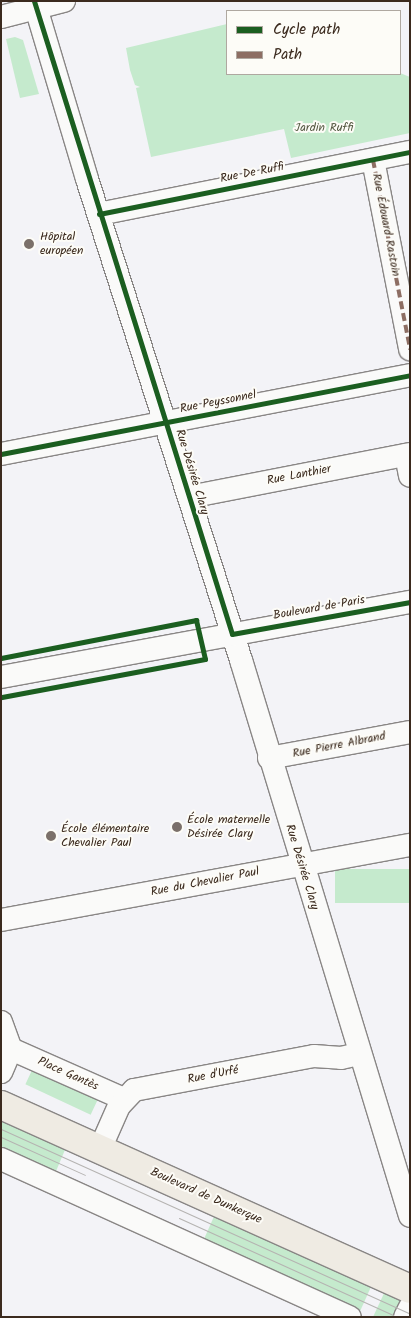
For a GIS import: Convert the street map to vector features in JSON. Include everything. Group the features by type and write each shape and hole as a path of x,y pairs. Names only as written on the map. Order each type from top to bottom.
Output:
{"main road":[{"name":"Boulevard de Dunkerque","path":"1,1105 410,1289"}],"street":[{"path":"1,17 36,5 64,1"},
{"name":"Rue Désirée Clary","path":"36,5 99,214 232,634 301,865 410,1216"},
{"name":"Rue De Ruffi","path":"99,214 410,152"},
{"name":"Rue Édouard Rastoin","path":"374,160 410,348"},
{"name":"Rue Peyssonnel","path":"1,454 410,375"},
{"name":"Rue Lanthier","path":"189,496 408,462"},
{"name":"Boulevard de Paris","path":"1,677 410,602"},
{"name":"Rue Pierre Albrand","path":"269,758 410,732"},
{"name":"Rue du Chevalier Paul","path":"1,920 410,845"},
{"path":"1,1022 11,1049 1,1072"},
{"name":"Place Gantès","path":"11,1049 124,1099"},
{"name":"Rue d'Urfé","path":"124,1099 134,1090 314,1056 341,1058 359,1054"},
{"path":"100,1149 124,1099"},
{"path":"1,1160 350,1317"},
{"path":"405,1317 410,1307"}],"green space":[{"name":"Jardin Ruffi","path":"226,24 226,75 401,75 401,73 410,77 410,133 291,158 284,129 151,157 136,88 140,87 135,85 126,48"},
{"path":"15,37 23,40 39,94 20,98 6,39"},
{"path":"335,869 410,869 410,903 335,903"},
{"path":"33,1068 98,1098 91,1115 25,1084"},
{"path":"1,1115 67,1145 54,1176 1,1152"},
{"path":"216,1212 373,1282 360,1312 203,1242"},
{"path":"386,1289 402,1296 393,1317 373,1317"}],"tram line":[{"path":"1,1129 410,1314"},
{"path":"1,1137 85,1175"},
{"path":"179,1218 393,1315"}],"marked path":[{"path":"373,160 410,349"}],"cycle path":[{"path":"34,1 232,634 410,602"},
{"path":"99,214 410,152"},
{"path":"1,454 410,375"},
{"path":"1,658 196,620 205,659 1,697"}],"place":[{"name":"Hôpital européen","path":"29,244"},
{"name":"École maternelle Désirée Clary","path":"177,827"},
{"name":"École élémentaire Chevalier Paul","path":"51,836"}]}
